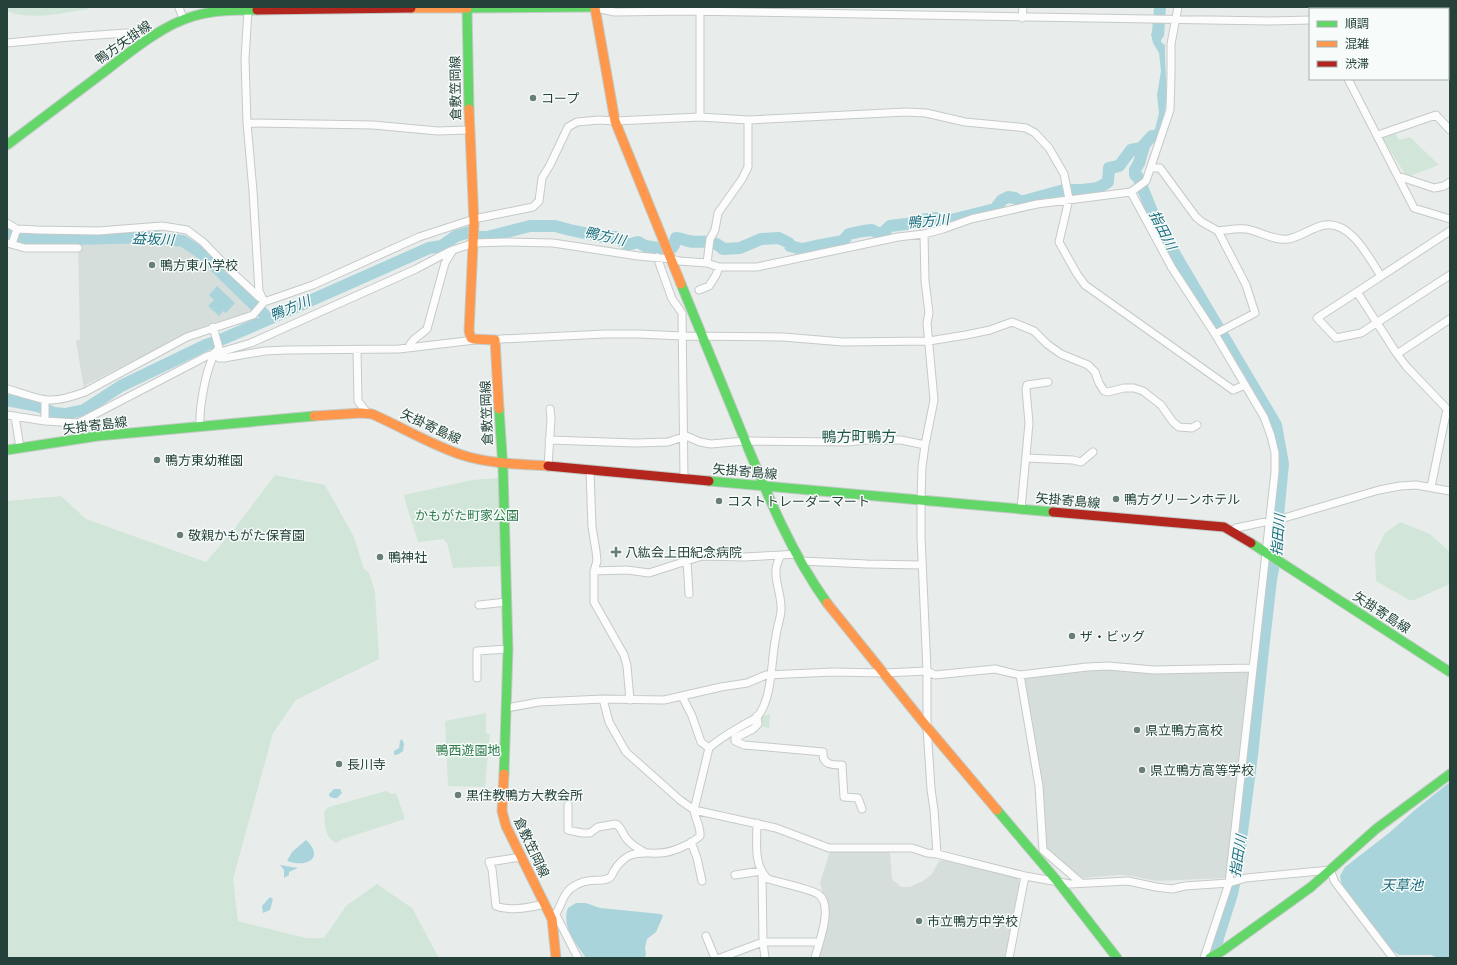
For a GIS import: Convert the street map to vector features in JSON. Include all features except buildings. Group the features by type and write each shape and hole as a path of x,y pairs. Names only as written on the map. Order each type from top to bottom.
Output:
{"main road":[{"name":"鴨方矢掛線","path":"7,145 135,48 156,34 194,16 215,12 248,10 467,7"},
{"path":"467,7 595,7 615,121 745,441 764,486 799,557 826,602 927,727 1058,882 1117,958"},
{"name":"倉敷笠岡線","path":"467,7 469,130 474,221 469,331 471,338 475,340"},
{"path":"475,340 494,340"},
{"name":"倉敷笠岡線","path":"494,340 496,345 503,469 508,649 505,766 502,811 506,826 521,857 545,904 554,917 556,958"},
{"name":"矢掛寄島線","path":"7,450 98,436 339,414 368,414 384,419 463,455 502,463 1224,527 1450,672"},
{"path":"1210,958 1221,954 1311,887 1376,829 1450,774"}],"street":[{"path":"180,7 179,8 184,20"},
{"path":"595,7 615,12 685,9 700,12 792,10 1022,18 1269,21 1309,20"},
{"path":"1022,18 1023,7"},
{"path":"7,415 45,421 78,423 217,350 251,343 416,270 453,250 474,243 553,243 707,264 719,267 757,267 898,237 924,234 971,219 1069,197 1133,190 1146,182 1170,110 1172,20 1178,7"},
{"path":"1373,8 1379,7"},
{"path":"248,10 245,59 247,123 253,191 258,291 264,302"},
{"path":"700,12 700,117"},
{"path":"8,42 126,33 156,34"},
{"path":"1349,80 1414,208 1450,219"},
{"path":"7,389 46,401 85,392 187,337 253,315 264,302 313,285 419,237 474,221 533,207 539,201 542,178 550,165 568,127 577,122 700,117 748,120 906,112 926,113 965,122 1026,128 1035,133 1049,148 1064,174 1069,197 1059,242 1085,285 1233,390 1245,385"},
{"path":"1378,135 1436,115 1450,130"},
{"path":"707,264 710,239 715,230 718,213 742,179 748,167 748,120"},
{"path":"247,123 373,125 438,131 469,130"},
{"path":"1151,168 1160,168 1196,217 1218,231 1246,285 1255,313 1215,334"},
{"path":"1398,176 1434,188 1444,186 1450,182"},
{"path":"1133,190 1172,268 1215,334 1264,417 1275,453 1275,472 1229,883 1204,958"},
{"path":"7,223 17,229 98,231 162,226 187,230 203,242 264,302"},
{"path":"1218,231 1247,229 1276,239 1288,239 1324,225 1335,224 1346,230 1359,243 1381,276"},
{"path":"17,229 10,243 17,246 25,248 78,248"},
{"path":"1450,230 1428,246 1317,318 1336,338 1361,333 1450,275"},
{"path":"924,234 925,281 929,313 927,323 934,400 925,446 921,500 922,565 927,671 927,727 937,854"},
{"path":"409,347 412,341 427,329 445,263 453,250"},
{"path":"657,257 672,299 682,313 684,479"},
{"path":"699,290 709,286 719,267"},
{"path":"1357,292 1406,366 1447,409 1430,487"},
{"path":"1397,354 1450,319"},
{"path":"494,340 605,334 639,334 682,336 782,336 843,342 929,341 990,330 1012,322 1034,331 1046,344 1061,354 1088,365 1095,372 1104,391 1108,392 1124,388 1143,390 1161,405 1173,422 1179,427 1192,428 1197,425"},
{"path":"214,329 219,358 287,350 399,349 475,340"},
{"path":"200,427 199,419 202,397 210,363 217,350"},
{"path":"356,350 358,401 368,414"},
{"path":"1021,510 1029,422 1026,389 1028,385 1048,382"},
{"path":"45,421 46,401"},
{"path":"548,467 551,418 550,409"},
{"path":"15,416 20,448"},
{"path":"77,439 78,423"},
{"path":"549,440 649,443 668,442 686,436 700,442 711,444 745,441 841,442 901,440 925,446"},
{"path":"1026,458 1073,460 1081,462 1093,452"},
{"path":"590,471 592,527 596,551 594,571 594,602 628,666 630,700"},
{"path":"1233,532 1236,528 1269,522 1386,489 1416,484 1450,490"},
{"path":"594,571 627,570 650,573 702,556 781,556 867,564 922,565"},
{"path":"781,556 776,567 775,578 781,605 781,616 776,634 772,675 767,693 757,716 758,724 753,729 735,738 735,741 744,745 823,752 823,756 829,765 842,765 844,797 858,798 862,808"},
{"path":"687,560 689,594"},
{"path":"479,605 507,602"},
{"path":"477,678 477,651 508,649"},
{"path":"507,708 539,702 603,699 664,700 721,687 747,683 766,675 833,672 884,674 927,671 935,675 995,669 1020,674 1108,666 1154,670 1253,668"},
{"path":"1020,674 1038,786 1043,850 1081,884"},
{"path":"682,696 692,716 701,742 709,748"},
{"path":"603,699 609,722 626,752 680,800 694,810 757,823 829,848 912,848 926,853 937,854 1025,876 1070,884 1128,881 1172,889 1184,886 1229,883 1246,878 1330,870 1334,882 1393,958"},
{"path":"578,958 554,917 568,892 573,887 588,880 608,879 630,855 644,852 659,854 667,852 691,842 700,836 701,831 694,810 709,748 717,741 757,716"},
{"path":"568,805 568,830 590,833 598,827 616,824 633,846 644,852"},
{"path":"757,823 757,861 761,872 763,942 766,958"},
{"path":"691,842 702,881"},
{"path":"521,857 488,862 492,869 496,906 500,908 524,908 545,904"},
{"path":"735,875 761,872"},
{"path":"761,872 768,879 817,893 824,900 825,922 815,958"},
{"path":"1009,958 1025,876"},
{"path":"706,936 715,958"},
{"path":"720,958 763,942 819,942"}],"shaded area":[{"name":"鴨方東小学校","path":"179,238 206,260 252,309 250,312 188,333 86,385 84,389 76,341 80,339 78,243"},
{"name":"県立鴨方高校","path":"1098,669 1250,671 1227,878 1156,881 1118,875 1083,878 1046,851 1023,681 1026,677"},
{"name":"市立鴨方中学校","path":"889,849 892,879 901,887 910,887 923,881 932,874 939,861 945,860 1015,876 1020,883 1006,958 819,958 823,943 825,899 820,883 830,851"}],"green space":[{"path":"7,7 93,7 84,10 35,16 16,14 7,11"},
{"path":"1394,131 1399,140 1410,137 1439,165 1407,177 1382,138"},
{"path":"275,475 325,485 354,537 364,569 369,573 375,592 379,659 296,700 273,733 233,879 238,921 306,938 324,938 346,906 377,884 412,908 439,958 7,958 7,501 61,496 86,519 206,562 235,528"},
{"name":"かもがた町家公園","path":"498,478 503,566 453,568 447,543 443,539 418,542 404,495 472,480"},
{"path":"1400,522 1430,534 1450,552 1450,584 1414,600 1409,600 1376,581 1375,553 1385,533"},
{"name":"鴨西遊園地","path":"486,713 486,733 490,734 485,787 448,786 445,721"},
{"path":"770,714 769,728 763,727 761,716"},
{"path":"386,791 392,794 396,793 405,819 343,839 336,843 329,837 325,825 324,811 329,807"}],"water":[{"path":"1154,7 1166,7 1164,36 1161,42 1165,45 1166,100 1165,111 1158,132 1145,149 1140,146 1155,129 1159,113 1157,95 1161,71 1159,53 1153,43 1151,34"},
{"path":"217,286 235,303 226,313 223,311 219,316 208,306 214,300 209,295"},
{"path":"402,739 404,744 403,751 394,755 394,751 399,748 400,741"},
{"name":"天草池","path":"1450,782 1450,958 1438,958 1431,955 1399,955 1390,949 1342,885 1340,876 1345,867 1389,833"},
{"path":"334,789 340,789 342,793 337,798 329,796"},
{"path":"306,840 312,847 314,857 311,860 300,863 287,861 292,852"},
{"path":"280,865 298,868 289,872 289,875 284,878 284,870"},
{"path":"270,897 273,899 270,910 263,913 262,906"},
{"path":"576,903 586,903 600,908 661,914 663,916 656,932 647,939 645,948 646,955 644,958 586,958 574,941 566,922 568,908"}],"waterway":[{"name":"鴨方川","path":"7,400 38,406 54,413 65,414 84,410 121,386 206,345 269,319 429,248 442,246 456,236 470,232 476,237 487,237 530,226 555,226 603,237 616,237 626,244 638,242 645,246 658,248 672,248 676,238 693,242 710,242 719,245 723,249 740,248 761,239 779,238 789,243 790,246 802,249 843,241 849,234 863,231 872,230 878,233 883,233 890,226 936,218 940,221 947,221 995,209 1002,200 1008,197 1015,198 1019,201 1024,201 1064,190 1098,188 1108,182 1109,168 1119,166 1131,150 1141,148 1152,136"},
{"name":"指田川","path":"1144,146 1139,163 1135,170 1135,175 1138,177 1155,219 1276,425 1283,464 1277,526 1277,548 1271,580 1252,755 1237,870 1232,894 1218,938 1215,958"},
{"name":"益坂川","path":"7,233 18,238 30,240 155,237 183,241 201,253 269,319"}],"traffic: fast":[{"path":"469,109 467,8 595,7"},
{"path":"7,145 158,32 182,20 194,16 217,11 257,10"},
{"path":"681,284 771,502 802,564 827,603"},
{"path":"499,409 503,469 508,649 504,774"},
{"path":"7,450 98,436 314,416"},
{"path":"709,481 1053,512"},
{"path":"1251,543 1450,672"},
{"path":"1210,958 1311,887 1376,829 1450,774"},
{"path":"997,810 1058,882 1117,958"}],"traffic: slow":[{"path":"411,8 467,8"},
{"path":"595,8 615,121 681,284"},
{"path":"469,109 474,223 469,331 471,338 495,340 499,409"},
{"path":"314,416 361,413 372,414 439,446 462,455 494,462 548,466"},
{"path":"827,603 927,727 997,810"},
{"path":"504,774 502,811 506,826 552,919 556,958"}],"traffic: jam":[{"path":"257,10 411,8"},
{"path":"548,466 709,481"},
{"path":"1053,512 1224,527 1251,543"}],"place":[{"name":"コープ","path":"533,98"},
{"name":"鴨方東小学校","path":"152,265"},
{"name":"鴨方東幼稚園","path":"157,460"},
{"name":"鴨方グリーンホテル","path":"1116,499"},
{"name":"コストトレーダーマート","path":"719,501"},
{"name":"敬親かもがた保育園","path":"180,535"},
{"name":"八紘会上田紀念病院","path":"616,552"},
{"name":"鴨神社","path":"380,557"},
{"name":"ザ・ビッグ","path":"1072,636"},
{"name":"県立鴨方高校","path":"1137,730"},
{"name":"長川寺","path":"339,764"},
{"name":"県立鴨方高等学校","path":"1142,770"},
{"name":"黒住教鴨方大教会所","path":"458,795"},
{"name":"市立鴨方中学校","path":"919,921"}],"district":[{"name":"鴨方町鴨方","path":"859,437"}]}
